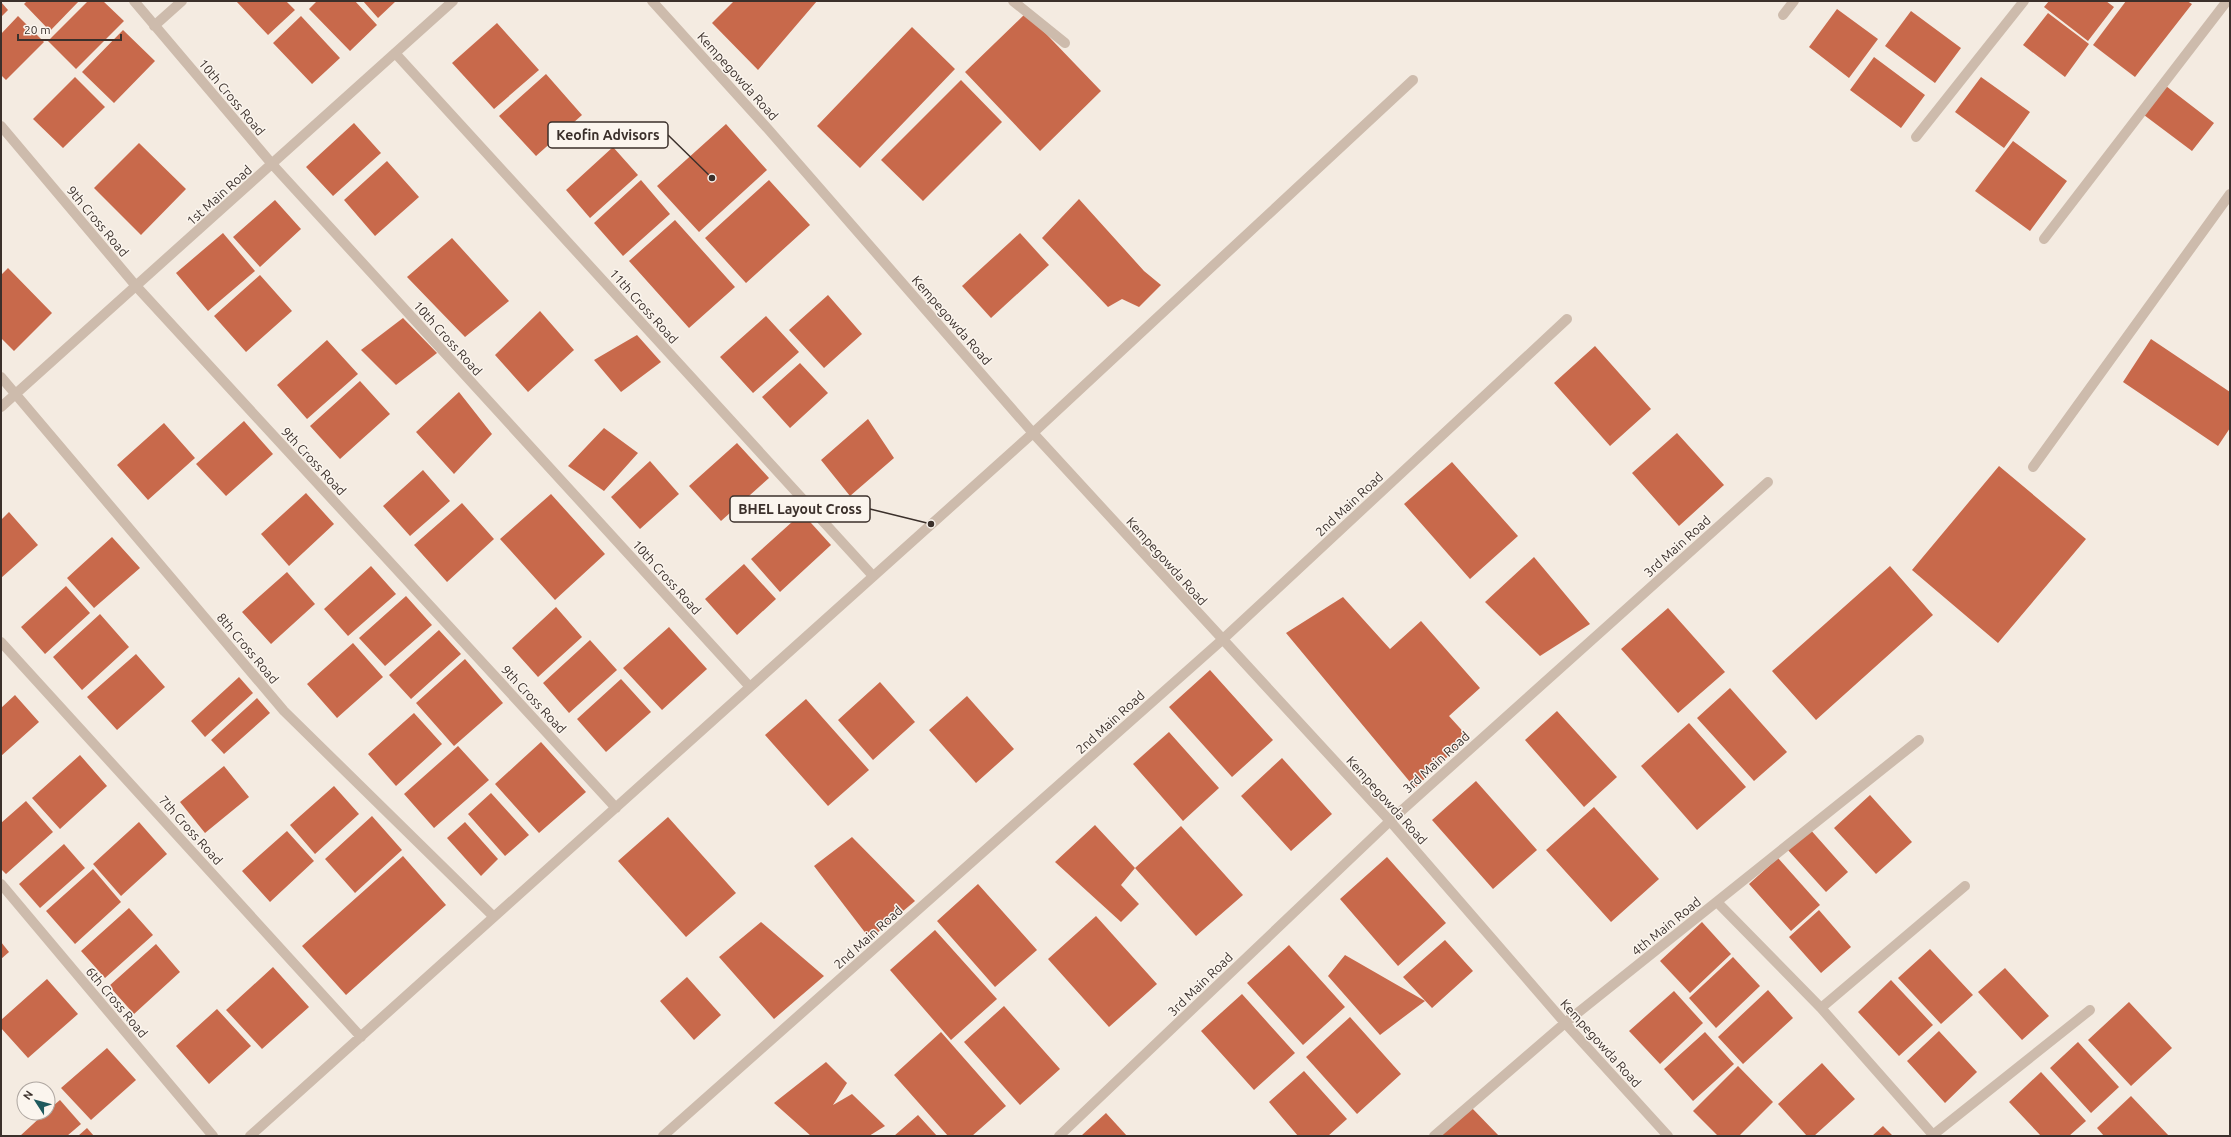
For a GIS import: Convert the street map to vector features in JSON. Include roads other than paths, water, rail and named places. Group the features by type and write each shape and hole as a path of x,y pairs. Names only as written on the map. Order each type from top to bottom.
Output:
{"street":[{"name":"10th Cross Road","path":"134,1 272,164 750,687"},
{"path":"154,26 182,1"},
{"name":"1st Main Road","path":"1,408 453,1"},
{"name":"Kempegowda Road","path":"652,1 773,135 1033,433 1390,821 1565,1023 1668,1136"},
{"path":"1013,1 1065,43"},
{"path":"1783,15 1794,1"},
{"path":"1916,137 2024,1"},
{"path":"2044,239 2227,1"},
{"name":"11th Cross Road","path":"395,53 874,576"},
{"path":"250,1136 1033,433 1413,80"},
{"name":"9th Cross Road","path":"1,126 136,286 616,808"},
{"path":"2033,468 2230,194"},
{"name":"2nd Main Road","path":"663,1136 1222,640 1567,319"},
{"name":"8th Cross Road","path":"1,377 284,711 494,917"},
{"name":"3rd Main Road","path":"1059,1136 1390,821 1768,482"},
{"name":"7th Cross Road","path":"1,642 361,1037"},
{"name":"4th Main Road","path":"1434,1136 1565,1023 1919,740"},
{"name":"6th Cross Road","path":"1,884 213,1136"},
{"path":"1821,1008 1965,886"},
{"path":"1717,902 1821,1008 1933,1136 2090,1010"}],"place":[{"name":"Keofin Advisors","path":"712,178"},
{"name":"BHEL Layout Cross","path":"931,524"}]}
